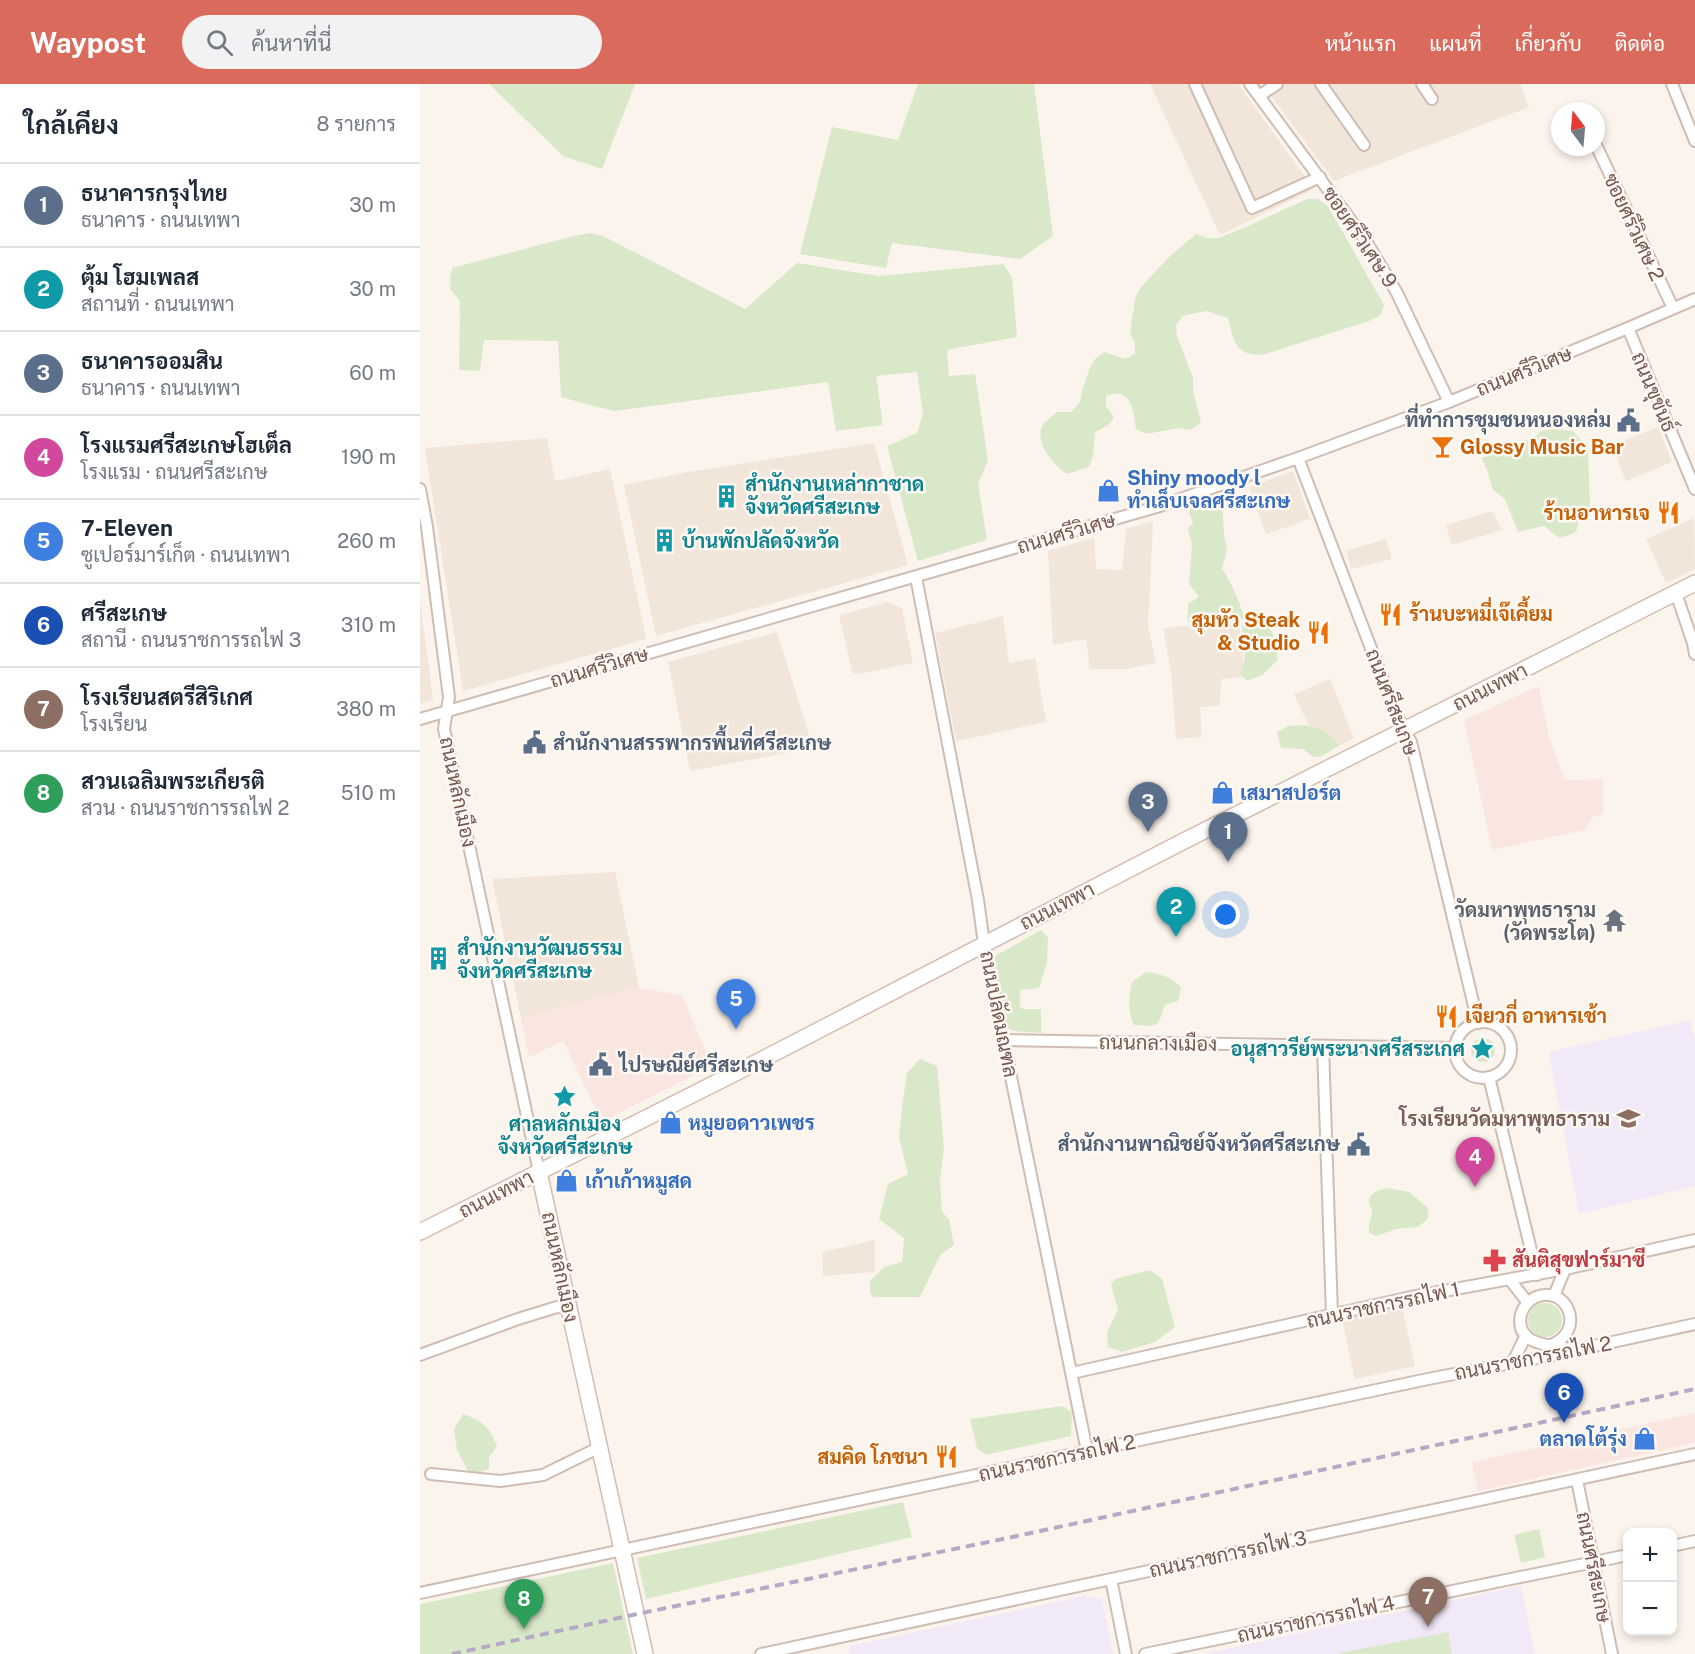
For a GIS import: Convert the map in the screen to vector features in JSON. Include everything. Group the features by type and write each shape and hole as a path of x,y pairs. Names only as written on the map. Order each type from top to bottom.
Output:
{"main road":[{"name":"ถนนเทพา","path":"420,1232 1178,844 1695,583"},
{"name":"ถนนหลักเมือง","path":"539,1172 645,1654"}],"street":[{"path":"1194,84 1252,208 1320,177"},
{"name":"ซอยศรีวิเศษ 9","path":"1250,84 1366,241 1398,293 1449,402"},
{"path":"1259,96 1277,84"},
{"path":"1321,84 1364,146"},
{"path":"1422,84 1432,99"},
{"path":"1672,84 1695,141"},
{"name":"ซอยศรีวิเศษ 2","path":"1601,156 1672,308"},
{"name":"ถนนศรีวิเศษ","path":"420,719 1160,506 1449,402 1695,298"},
{"name":"ถนนขุขันธ์","path":"1628,328 1695,489"},
{"name":"ถนนศรีสะเกษ","path":"1298,458 1393,706 1411,742 1478,1023"},
{"name":"ถนนหลักเมือง","path":"420,489 423,528 449,697 444,729 539,1172"},
{"name":"ถนนปลัดมณฑล","path":"916,577 984,944 1088,1451"},
{"path":"1676,593 1695,654"},
{"path":"1478,1023 1491,1023 1502,1029 1509,1039 1511,1052 1509,1061 1497,1074 1489,1077 1476,1077 1465,1071 1457,1060 1455,1048 1463,1031 1470,1026 1478,1023"},
{"name":"ถนนกลางเมือง","path":"1004,1040 1455,1048"},
{"path":"1323,1046 1332,1315"},
{"path":"1489,1077 1536,1275"},
{"name":"ถนนราชการรถไฟ 1","path":"1071,1372 1411,1298 1566,1269 1695,1240"},
{"path":"1554,1296 1566,1269"},
{"path":"1510,1280 1528,1302"},
{"path":"1540,1296 1554,1296 1569,1310 1571,1324 1564,1338 1552,1350 1526,1335 1521,1315 1528,1302 1540,1296"},
{"path":"420,1355 518,1319 557,1307 569,1308"},
{"name":"ถนนราชการรถไฟ 2","path":"420,1593 1428,1378 1513,1362 1552,1350 1575,1350 1695,1324"},
{"path":"1513,1362 1526,1335"},
{"path":"431,1474 500,1481 543,1475 600,1447"},
{"name":"ถนนราชการรถไฟ 3","path":"761,1654 1695,1454"},
{"name":"ถนนศรีสะเกษ","path":"1577,1480 1612,1654"},
{"path":"1677,1545 1695,1541"},
{"name":"ถนนราชการรถไฟ 4","path":"1145,1654 1623,1556"},
{"path":"1112,1579 1126,1654"}],"shaded area":[{"path":"1150,84 1238,84 1314,189 1220,235"},
{"path":"1262,84 1520,84 1529,107 1334,181"},
{"path":"1658,427 1672,462 1626,481 1612,445"},
{"path":"547,438 555,481 610,469 646,639 463,691 425,448"},
{"path":"874,443 908,565 656,636 624,485 688,472"},
{"path":"1293,471 1310,519 1266,534 1249,487"},
{"path":"1492,511 1502,530 1452,545 1446,525"},
{"path":"1694,518 1695,569 1666,583 1646,539"},
{"path":"1153,521 1148,626 1156,663 1126,669 1090,669 1086,639 1053,645 1048,551 1094,538 1096,569 1122,570 1126,529"},
{"path":"1386,539 1392,559 1351,569 1346,551"},
{"path":"420,599 433,700 420,704"},
{"path":"888,602 902,608 913,663 853,675 839,615"},
{"path":"1003,616 1009,663 1035,658 1046,722 956,741 935,633"},
{"path":"1239,621 1245,677 1221,679 1220,706 1200,707 1202,737 1176,739 1171,672 1163,628"},
{"path":"777,632 813,748 690,771 668,662"},
{"path":"1330,679 1354,738 1322,754 1294,694"},
{"path":"1539,686 1549,737 1565,780 1603,779 1603,814 1594,816 1585,830 1492,850 1464,720"},
{"path":"615,872 639,988 521,1018 492,879"},
{"path":"639,988 682,995 712,1066 602,1122 563,1041 529,1057 521,1018"},
{"name":"โรงเรียนวัดมหาพุทธาราม","path":"1690,1020 1695,1040 1695,1186 1579,1214 1549,1052"},
{"path":"875,1240 875,1272 823,1276 822,1252"},
{"path":"1402,1306 1415,1366 1355,1379 1342,1319"},
{"path":"1695,1413 1695,1443 1478,1491 1472,1462"},
{"path":"1521,1586 1535,1654 1202,1654"},
{"path":"1084,1596 1102,1599 1113,1654 849,1654 850,1646"}],"green space":[{"path":"489,84 635,84 602,169 563,156"},
{"path":"918,84 1034,84 1053,236 1020,259 892,243 886,268 800,254 832,127 898,140"},
{"path":"1307,199 1318,199 1328,206 1384,305 1380,316 1262,355 1246,352 1237,345 1228,318 1206,311 1183,316 1176,325 1177,336 1193,378 1193,390 1201,423 1190,430 1179,428 1146,434 1136,429 1132,408 1126,397 1121,394 1106,396 1106,406 1114,417 1109,425 1095,432 1093,456 1089,467 1067,474 1056,465 1043,446 1041,432 1043,425 1057,412 1071,412 1080,402 1089,370 1095,359 1104,352 1125,359 1135,354 1135,343 1130,333 1135,299 1140,288 1171,255 1196,234 1207,238 1218,238"},
{"path":"590,233 603,236 745,309 797,263 879,276 1003,264 1012,277 1017,337 947,350 949,376 975,374 988,460 978,484 987,540 918,561 887,446 917,433 923,414 917,372 876,376 883,425 836,431 828,382 615,411 561,397 558,341 484,340 480,371 459,370 460,301 451,290 452,268"},
{"path":"1552,429 1573,431 1588,448 1590,506 1578,518 1576,531 1559,538 1544,526 1518,532 1505,499 1493,490 1482,458 1536,436 1541,431"},
{"path":"1222,498 1227,550 1222,569 1235,593 1244,619 1236,620 1234,616 1188,622 1188,604 1199,597 1189,584 1192,544 1188,529 1193,523 1189,513 1191,507"},
{"path":"1263,612 1278,646 1277,661 1262,675 1247,681 1240,673 1245,659 1242,623 1255,614"},
{"path":"1303,725 1324,731 1339,746 1322,756 1313,757 1303,749 1281,748 1277,732 1288,726"},
{"path":"1041,930 1048,937 1047,962 1039,988 1020,990 1020,1006 1023,1009 1041,1009 1041,1033 1014,1031 1007,1027 995,956"},
{"path":"1146,972 1165,976 1181,988 1178,1001 1165,1005 1158,1022 1153,1026 1134,1025 1130,1014 1132,982"},
{"path":"1483,1038 1492,1041 1495,1050 1492,1059 1483,1062 1474,1059 1471,1050 1474,1041"},
{"path":"920,1059 937,1066 944,1149 940,1180 942,1212 949,1219 954,1245 940,1255 920,1297 874,1297 870,1293 870,1281 884,1267 902,1262 904,1238 879,1219 888,1184 908,1174 899,1137 902,1107 907,1073"},
{"path":"1387,1188 1409,1192 1428,1208 1428,1219 1418,1227 1396,1229 1377,1236 1369,1233 1372,1213 1369,1204 1370,1196"},
{"path":"1150,1270 1162,1279 1175,1327 1155,1342 1122,1352 1108,1347 1107,1333 1118,1310 1111,1285 1115,1279"},
{"path":"1545,1303 1557,1308 1562,1320 1557,1332 1545,1337 1533,1332 1528,1320 1533,1308"},
{"path":"1062,1406 1072,1412 1071,1436 986,1455 977,1448 970,1419"},
{"path":"463,1414 484,1425 497,1446 489,1457 489,1469 470,1475 457,1450 454,1429"},
{"path":"903,1502 912,1537 646,1599 637,1558"},
{"path":"1539,1529 1545,1557 1521,1563 1514,1535"},
{"path":"613,1563 633,1654 420,1654 420,1604"},
{"path":"1448,1632 1452,1654 1340,1654 1340,1653"}],"railway":[{"path":"452,1654 1008,1538 1695,1389"}],"place":[{"name":"ที่ทำการชุมชนหนองหล่ม","path":"1629,420"},
{"name":"Glossy Music Bar","path":"1442,447"},
{"name":"Shiny moody l ทำเล็บเจลศรีสะเกษ","path":"1109,490"},
{"name":"สำนักงานเหล่ากาชาด จังหวัดศรีสะเกษ","path":"727,496"},
{"name":"ร้านอาหารเจ","path":"1668,513"},
{"name":"บ้านพักปลัดจังหวัด","path":"664,541"},
{"name":"ร้านบะหมี่เจ๊เคี้ยม","path":"1391,614"},
{"name":"สุมหัว Steak & Studio","path":"1318,632"},
{"name":"สำนักงานสรรพากรพื้นที่ศรีสะเกษ","path":"535,743"},
{"name":"เสมาสปอร์ต","path":"1222,793"},
{"name":"ธนาคารออมสิน","path":"1148,832"},
{"name":"ธนาคารกรุงไทย","path":"1228,862"},
{"name":"วัดมหาพุทธาราม (วัดพระโต)","path":"1614,921"},
{"name":"ตุ้ม โฮมเพลส","path":"1176,937"},
{"name":"สำนักงานวัฒนธรรม จังหวัดศรีสะเกษ","path":"439,959"},
{"name":"เจียวกี่ อาหารเช้า","path":"1447,1016"},
{"name":"7-Eleven","path":"736,1029"},
{"name":"อนุสาวรีย์พระนางศรีสระเกศ","path":"1483,1049"},
{"name":"ไปรษณีย์ศรีสะเกษ","path":"601,1065"},
{"name":"ศาลหลักเมือง จังหวัดศรีสะเกษ","path":"565,1097"},
{"name":"โรงเรียนวัดมหาพุทธาราม","path":"1628,1119"},
{"name":"หมูยอดาวเพชร","path":"670,1123"},
{"name":"สำนักงานพาณิชย์จังหวัดศรีสะเกษ","path":"1358,1144"},
{"name":"เก้าเก้าหมูสด","path":"567,1181"},
{"name":"โรงแรมศรีสะเกษโฮเต็ล","path":"1475,1187"},
{"name":"สันติสุขฟาร์มาซี","path":"1494,1260"},
{"name":"ศรีสะเกษ","path":"1564,1423"},
{"name":"ตลาดโต้รุ่ง","path":"1645,1439"},
{"name":"สมคิด โภชนา","path":"946,1457"},
{"name":"โรงเรียนสตรีสิริเกศ","path":"1428,1627"},
{"name":"สวนเฉลิมพระเกียรติ","path":"524,1629"}]}
